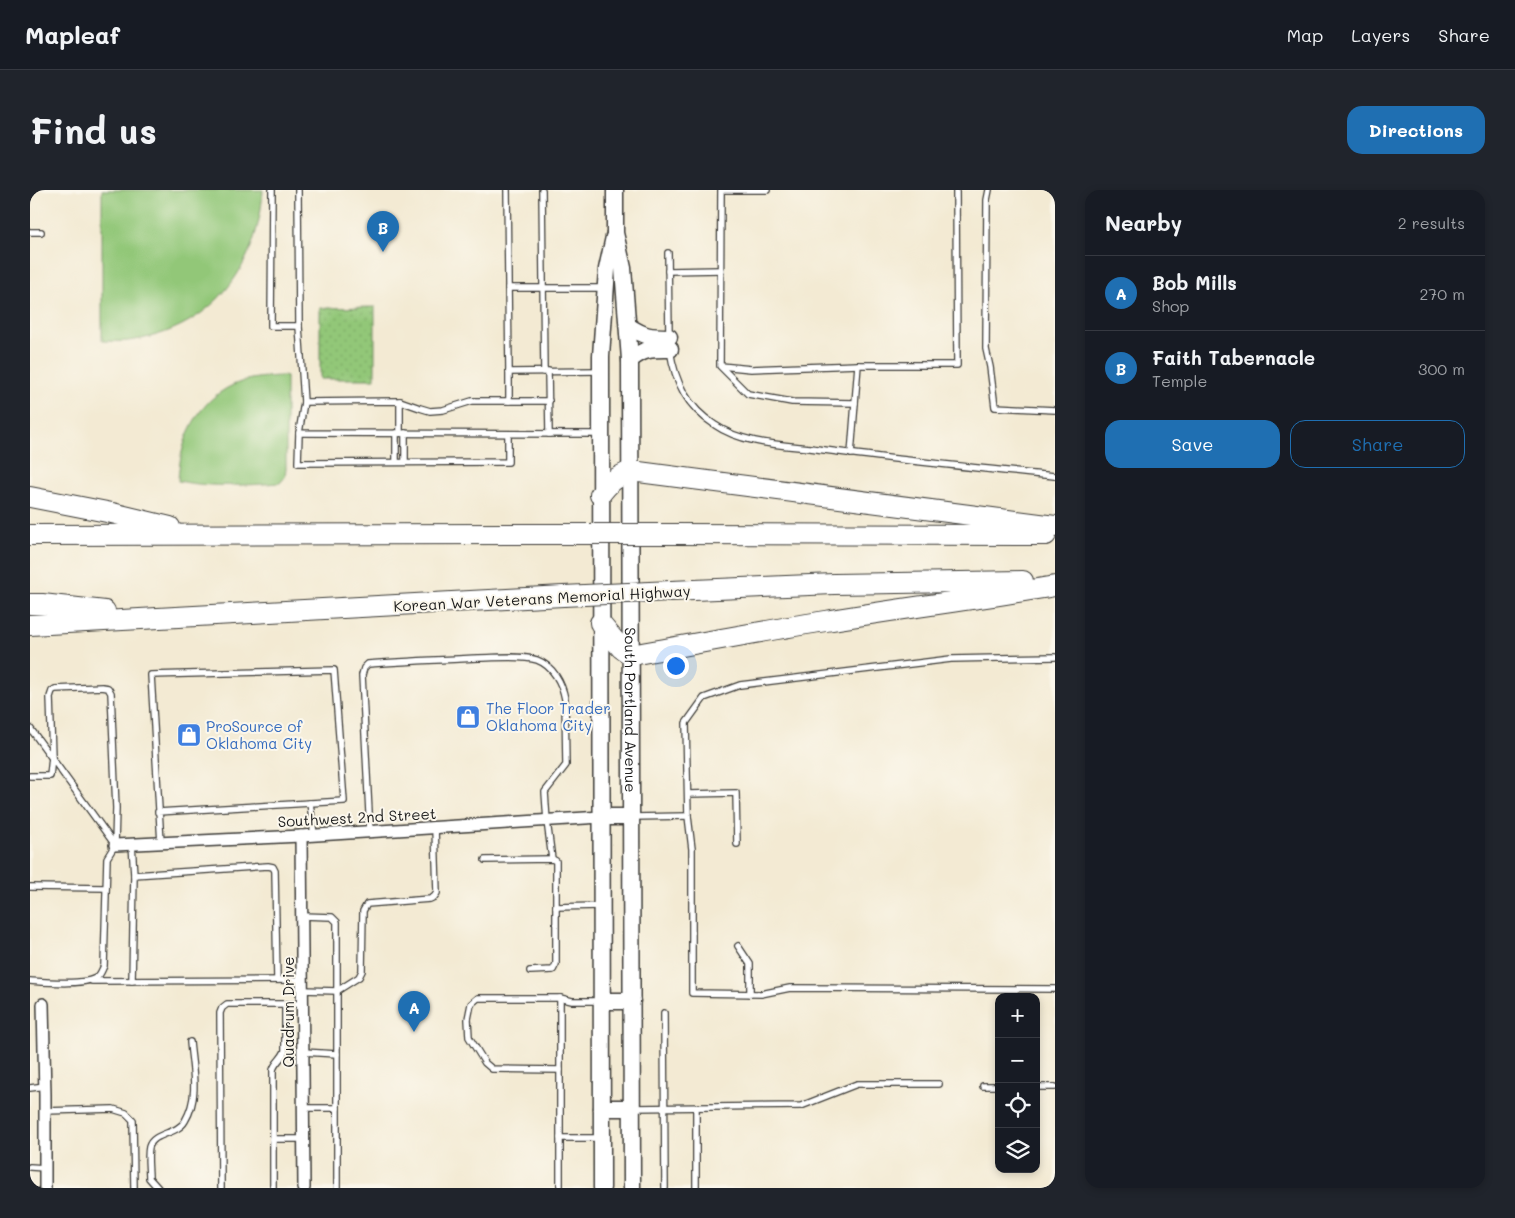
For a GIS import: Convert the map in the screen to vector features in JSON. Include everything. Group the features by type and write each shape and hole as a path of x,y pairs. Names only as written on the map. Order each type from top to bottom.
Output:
{"highway":[{"path":"600,495 608,484 620,475 631,471 1055,526"},
{"path":"30,497 112,513 201,534"},
{"path":"30,534 1055,535"},
{"name":"Korean War Veterans Memorial Highway","path":"30,624 834,584 1055,581"},
{"path":"600,623 621,648 631,655 822,621 1055,586"},
{"path":"30,604 164,618"}],"main road":[{"name":"South Portland Avenue","path":"602,1188 601,371 607,268 615,233 615,190"},
{"name":"South Portland Avenue","path":"615,233 623,268 630,360 632,1188"},
{"path":"628,326 643,335 670,343"},
{"path":"630,360 640,352 670,343"},
{"path":"601,817 631,817"},
{"path":"602,1001 632,1001"},
{"path":"602,1108 631,1108"}],"street":[{"name":"Southwest 2nd Street","path":"116,845 302,836 601,817"},
{"name":"Quadrum Drive","path":"302,836 304,1188"},
{"path":"43,1004 46,1188"}],"lane":[{"path":"272,190 271,326 299,326"},
{"path":"298,190 299,326 304,402 299,433 298,463 508,462 508,434"},
{"path":"507,190 509,401"},
{"path":"542,190 543,288 550,434"},
{"path":"767,190 721,190 720,366 748,394 792,402 855,403"},
{"path":"720,366 751,369 858,365 957,365 956,190"},
{"path":"989,190 987,200 986,349 995,407 1055,410"},
{"path":"30,232 41,232"},
{"path":"668,253 672,364 678,384 689,401 700,414 716,426 746,439 851,454 1055,476"},
{"path":"668,271 721,270"},
{"path":"508,288 605,288"},
{"path":"851,454 858,365"},
{"path":"508,372 601,371"},
{"path":"304,402 400,401 420,408 443,410 472,401 549,401"},
{"path":"396,462 400,433 400,401"},
{"path":"299,433 601,434"},
{"path":"400,433 406,462"},
{"path":"1055,657 951,659 740,685 704,698 686,723 688,816 692,849 692,993 761,994 790,988 1055,989"},
{"path":"370,832 362,675 364,668 368,664 503,658 538,660 550,669 559,679 564,689 567,758 563,771 545,792 552,859 556,861 556,964 552,970 530,971"},
{"path":"158,812 344,801 334,670 151,675 158,812 161,843"},
{"path":"30,776 50,776 52,757 50,697 52,691 55,689 108,688 111,693 116,845 107,858 104,966 98,976 91,981"},
{"path":"30,728 116,845"},
{"path":"688,794 736,793 737,844"},
{"path":"310,803 314,835"},
{"path":"631,817 688,816"},
{"path":"30,982 277,980 337,990 359,977 362,971 362,911 367,904 430,899 434,897 436,893 436,828"},
{"path":"132,844 134,875 132,981"},
{"path":"485,860 552,859"},
{"path":"134,875 273,867 275,872 277,980"},
{"path":"30,887 106,888"},
{"path":"556,907 601,906"},
{"path":"302,916 332,917 337,922 337,1188"},
{"path":"738,946 750,964 750,994"},
{"path":"560,1070 492,1069 485,1063 469,1037 468,1019 471,1004 478,998 560,998 572,1001 602,1001"},
{"path":"560,998 560,1188"},
{"path":"221,1188 220,1013 222,1008 227,1004 303,1004"},
{"path":"272,1188 273,1070 274,1064 285,1051 285,1004"},
{"path":"664,1013 665,1188"},
{"path":"158,1188 149,1178 149,1146 154,1138 177,1129 184,1123 191,1109 194,1088 190,1042"},
{"path":"303,1052 337,1054"},
{"path":"631,1108 801,1106 857,1084 939,1084"},
{"path":"30,1088 45,1086"},
{"path":"983,1086 995,1086"},
{"path":"1040,1087 1055,1087"},
{"path":"45,1111 113,1108 126,1113 133,1120 134,1188"},
{"path":"304,1108 337,1108"},
{"path":"696,1108 696,1188"},
{"path":"560,1138 602,1138"},
{"path":"273,1139 304,1139"},
{"path":"30,1167 45,1168"}],"green space":[{"path":"102,190 263,190 259,219 251,246 240,270 224,292 205,310 183,324 157,335 128,341 102,341"},
{"path":"375,307 375,379 320,379 320,308"},
{"path":"286,376 286,469 285,477 280,483 216,485 178,481 183,447 189,431 197,416 207,404 219,393 234,385 255,378"}],"place":[{"name":"Faith Tabernacle","path":"383,252"},
{"name":"The Floor Trader Oklahoma City","path":"468,717"},
{"name":"ProSource of Oklahoma City","path":"189,735"},
{"name":"Bob Mills","path":"414,1032"}]}
